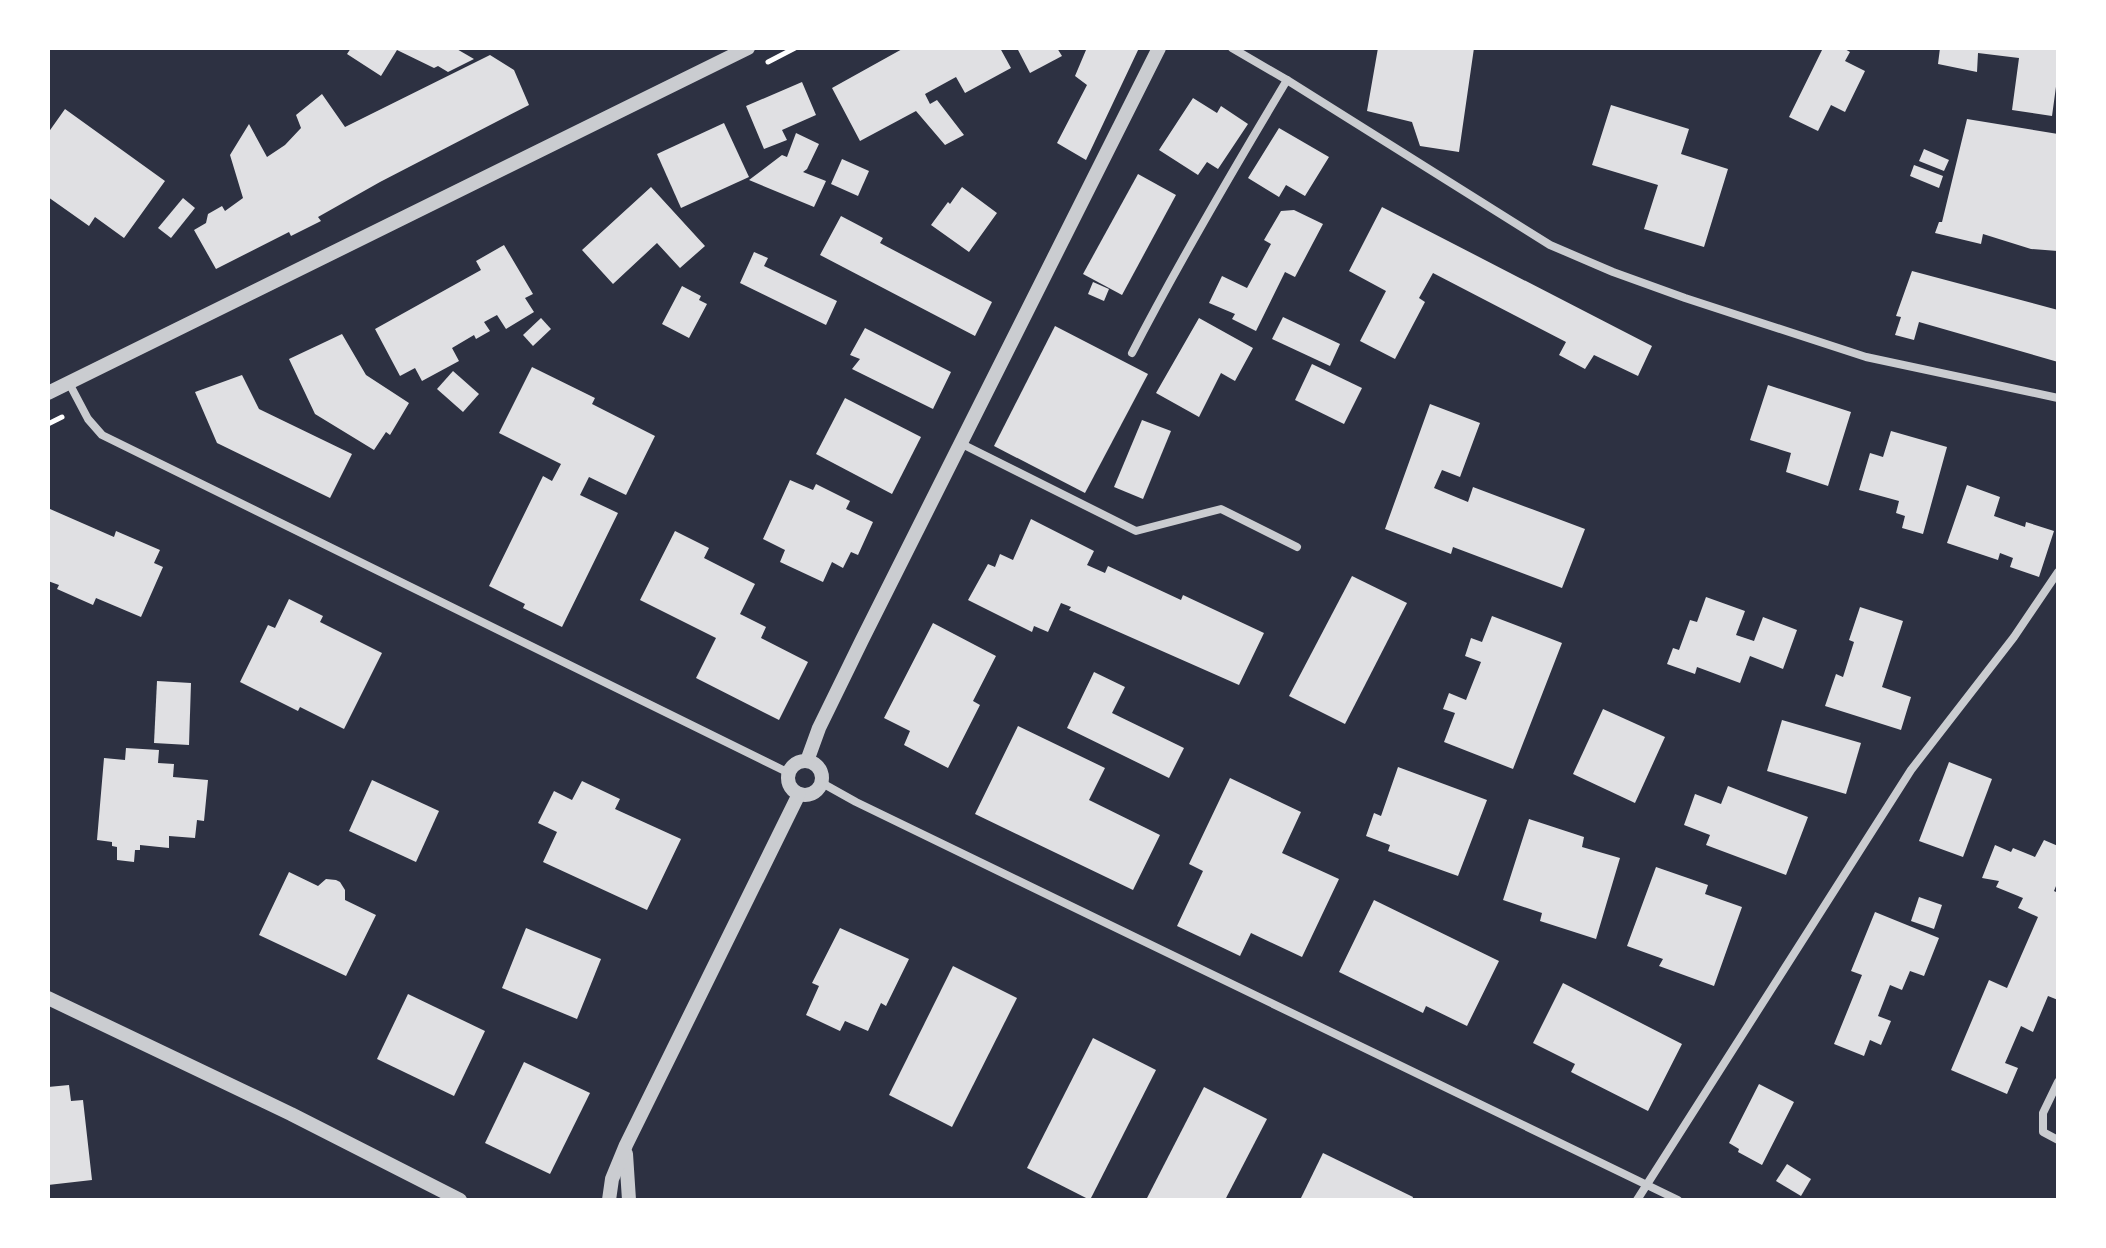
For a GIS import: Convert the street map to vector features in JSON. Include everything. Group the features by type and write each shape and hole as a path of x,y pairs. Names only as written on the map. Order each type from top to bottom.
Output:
{"street":[{"path":"48,393 748,48"},
{"path":"807,761 843,678 1159,48"},
{"path":"1232,48 1550,245 1613,272 1866,357 2058,398"},
{"path":"1132,353 1211,206 1287,80"},
{"path":"69,383 88,419 102,435 789,773"},
{"path":"960,443 1136,531 1221,509 1297,547"},
{"path":"1637,1200 1911,770 2014,637 2058,572"},
{"path":"807,761 821,771 822,783 816,792 805,795 794,792 789,783 789,773 796,764 807,761"},
{"path":"822,783 1678,1200"},
{"path":"609,1200 612,1179 626,1145 799,794"},
{"path":"48,998 291,1114 460,1200"},
{"path":"2058,1082 2043,1113 2043,1132 2058,1140"},
{"path":"626,1145 629,1200"}],"building":[{"path":"351,48 455,48 474,59 448,72 397,50 381,76 347,54"},
{"path":"904,48 1000,48 1011,68 965,93 956,77 925,94 930,104 937,100 964,135 945,145 916,111 860,141 832,88"},
{"path":"1017,48 1057,48 1062,56 1030,73"},
{"path":"1083,48 1139,48 1086,160 1057,143 1087,85 1075,76 1086,50"},
{"path":"1378,48 1474,48 1459,152 1420,146 1412,122 1367,111"},
{"path":"1823,48 1843,48 1850,52 1845,61 1865,71 1845,112 1831,105 1818,131 1789,117"},
{"path":"1940,48 2058,48 2052,116 2012,110 2019,58 1978,53 1977,72 1938,64"},
{"path":"490,55 514,70 529,105 380,182 318,217 321,221 291,236 289,232 216,269 194,230 206,223 208,214 222,206 225,211 243,198 230,155 249,124 267,157 285,145 301,128 296,115 322,94 345,127"},
{"path":"802,82 816,115 782,130 787,140 764,149 746,106"},
{"path":"1193,98 1217,113 1221,106 1248,124 1218,169 1207,162 1198,175 1159,150"},
{"path":"1611,105 1689,129 1681,154 1728,169 1704,247 1644,229 1658,185 1592,165"},
{"path":"65,109 165,181 124,238 95,217 89,226 48,197 48,133"},
{"path":"1967,119 2058,134 2058,251 2031,249 1983,234 1981,244 1935,233 1939,222 1942,222"},
{"path":"724,123 749,177 681,208 657,154"},
{"path":"1279,128 1329,157 1305,196 1286,185 1279,197 1248,178"},
{"path":"796,133 819,144 803,172 826,181 814,207 749,180 782,155 787,157"},
{"path":"1924,149 1949,160 1944,171 1919,161"},
{"path":"842,159 869,171 858,196 831,184"},
{"path":"1914,165 1943,176 1939,188 1910,176"},
{"path":"1138,174 1176,195 1122,295 1083,274"},
{"path":"651,187 705,246 680,268 657,243 613,284 582,250"},
{"path":"962,187 997,213 969,252 931,225"},
{"path":"183,198 195,208 171,238 158,228"},
{"path":"1382,207 1652,346 1638,376 1594,355 1585,369 1559,355 1566,342 1433,273 1419,298 1425,302 1395,359 1360,341 1386,291 1349,271"},
{"path":"1294,210 1323,224 1295,277 1285,272 1256,331 1232,319 1235,314 1209,303 1222,276 1247,288 1271,244 1264,240 1281,211"},
{"path":"841,216 883,238 880,243 992,302 975,336 820,255"},
{"path":"504,245 533,294 525,298 534,312 506,329 497,315 484,322 490,331 476,339 474,335 452,348 459,361 422,381 415,368 400,376 375,329 481,270 476,261"},
{"path":"754,252 768,258 764,266 837,301 826,325 740,283"},
{"path":"1912,271 2058,310 2058,362 1919,322 1914,340 1895,335 1901,317 1896,316"},
{"path":"1093,282 1109,289 1104,301 1088,294"},
{"path":"682,286 701,296 699,300 707,304 689,338 662,324"},
{"path":"1283,317 1340,344 1330,366 1272,339"},
{"path":"541,318 551,329 533,346 523,335"},
{"path":"1199,318 1253,348 1235,381 1221,373 1199,417 1156,393"},
{"path":"1055,326 1148,374 1085,493 994,446"},
{"path":"865,328 951,372 933,409 852,369 860,359 850,355"},
{"path":"342,334 366,375 409,403 390,435 386,432 374,450 315,414 289,359"},
{"path":"1312,364 1362,388 1344,424 1295,400"},
{"path":"532,367 595,398 592,404 655,436 626,495 589,477 580,495 618,513 562,627 523,608 525,604 489,586 543,476 552,481 561,464 499,433"},
{"path":"453,371 479,394 463,412 437,389"},
{"path":"242,375 259,409 352,454 330,498 217,443 195,392"},
{"path":"1768,385 1851,412 1828,486 1786,472 1791,453 1750,440"},
{"path":"845,398 921,437 892,494 816,454"},
{"path":"1430,404 1480,423 1460,477 1442,470 1434,488 1468,502 1473,487 1585,529 1562,588 1453,547 1451,554 1385,529"},
{"path":"1142,420 1171,431 1143,499 1114,487"},
{"path":"1891,431 1947,447 1923,534 1902,528 1905,516 1896,513 1899,501 1859,490 1870,453 1883,457"},
{"path":"790,480 813,490 816,484 850,501 846,509 873,522 858,555 851,552 843,568 832,562 823,582 780,562 785,550 763,539"},
{"path":"1967,485 2000,497 1994,516 2025,527 2026,522 2054,531 2039,577 2010,567 2013,558 2000,553 1998,560 1947,543"},
{"path":"50,509 114,537 116,531 160,550 154,563 163,567 141,617 96,598 93,605 57,589 59,585 48,581"},
{"path":"1031,519 1094,551 1087,565 1105,573 1108,566 1181,600 1183,595 1264,633 1239,685 1069,610 1071,607 1061,603 1048,632 1034,626 1032,632 968,600 988,564 995,567 1000,554 1013,560"},
{"path":"675,531 709,548 704,558 755,584 740,614 766,627 761,638 808,662 779,720 696,678 716,638 640,600"},
{"path":"1352,576 1407,603 1345,724 1289,696"},
{"path":"1706,597 1745,611 1736,635 1754,641 1763,617 1797,630 1783,669 1750,656 1740,683 1697,667 1695,674 1667,664 1673,648 1679,650 1690,620 1697,622"},
{"path":"289,599 323,616 320,622 382,653 344,729 300,707 298,711 240,682 268,625 275,628"},
{"path":"1860,607 1903,621 1882,687 1911,697 1901,730 1825,706 1836,674 1843,677 1854,642 1849,640"},
{"path":"1492,616 1562,643 1513,769 1444,742 1455,713 1443,709 1449,693 1466,700 1481,662 1465,656 1471,638 1482,642"},
{"path":"933,623 996,656 973,701 980,705 948,768 904,745 910,731 884,718"},
{"path":"1094,672 1125,687 1112,713 1184,748 1169,778 1067,728"},
{"path":"157,681 191,683 189,745 154,743"},
{"path":"1603,709 1665,737 1635,803 1573,774"},
{"path":"1782,720 1861,743 1846,794 1767,771"},
{"path":"1018,726 1105,768 1089,800 1160,835 1133,890 975,814"},
{"path":"126,748 159,750 158,763 174,764 173,777 208,780 204,821 197,820 195,838 169,836 169,848 140,845 140,850 135,850 134,862 117,860 117,847 112,846 112,842 97,840 104,758 125,760"},
{"path":"1949,762 1992,779 1963,857 1919,841"},
{"path":"1398,767 1487,800 1458,876 1388,851 1390,845 1366,836 1374,813 1381,816"},
{"path":"1230,778 1301,812 1282,853 1339,879 1302,957 1251,933 1240,956 1177,926 1203,871 1189,864"},
{"path":"372,780 439,811 416,862 349,831"},
{"path":"582,781 620,799 615,809 681,839 647,910 543,862 557,832 538,823 554,791 572,800"},
{"path":"1728,786 1808,817 1786,875 1706,845 1710,835 1684,825 1695,794 1721,804"},
{"path":"1529,819 1584,837 1582,847 1620,858 1596,939 1540,921 1542,913 1503,900"},
{"path":"2044,840 2058,846 2058,881 2054,891 2058,893 2058,1000 2048,996 2033,1032 2021,1026 2005,1063 2018,1068 2007,1094 1951,1070 1989,980 2007,988 2038,917 2018,908 2023,898 1996,887 1999,881 1982,878 1995,845 2035,857"},
{"path":"1656,867 1708,885 1705,894 1742,907 1714,986 1659,966 1663,959 1627,946"},
{"path":"289,872 318,886 326,879 336,880 345,890 345,900 376,915 346,976 259,935"},
{"path":"1919,897 1942,905 1934,929 1911,921"},
{"path":"1374,900 1499,961 1467,1026 1426,1006 1423,1013 1339,972"},
{"path":"1875,912 1939,938 1924,976 1910,971 1902,990 1890,985 1878,1016 1891,1021 1881,1045 1870,1040 1864,1056 1834,1044 1862,975 1851,971"},
{"path":"526,928 601,959 577,1019 502,988"},
{"path":"840,928 909,959 886,1006 881,1003 868,1031 845,1021 840,1031 806,1015 819,986 812,983"},
{"path":"953,966 1017,998 952,1127 889,1095"},
{"path":"1563,983 1682,1044 1648,1111 1571,1072 1575,1064 1533,1043"},
{"path":"408,994 485,1031 454,1096 377,1059"},
{"path":"1093,1038 1156,1070 1090,1200 1027,1168"},
{"path":"524,1062 590,1093 550,1174 485,1143"},
{"path":"1759,1084 1794,1102 1762,1165 1738,1152 1739,1149 1729,1143"},
{"path":"69,1085 71,1101 83,1100 92,1180 48,1185 48,1087"},
{"path":"1204,1087 1267,1119 1225,1200 1146,1200"},
{"path":"1323,1153 1413,1197 1412,1200 1300,1200"},
{"path":"1787,1164 1811,1179 1801,1196 1776,1181"}]}
